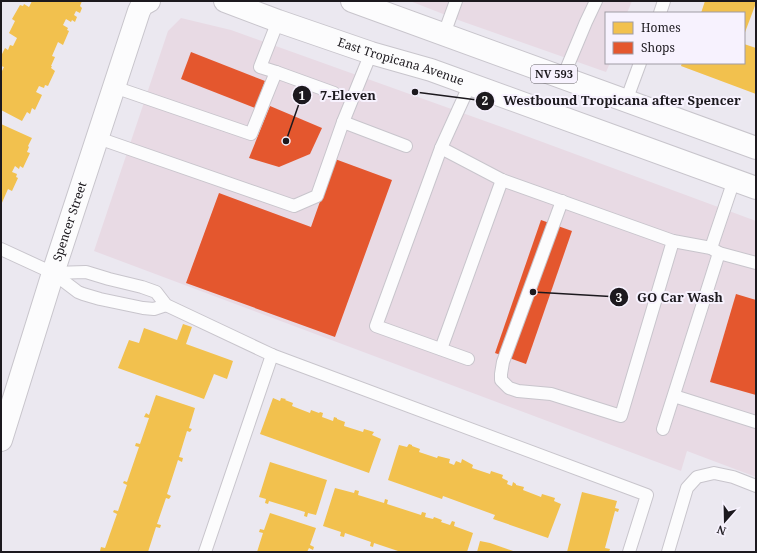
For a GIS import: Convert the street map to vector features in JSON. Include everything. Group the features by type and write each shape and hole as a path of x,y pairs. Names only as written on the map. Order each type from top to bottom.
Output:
{"main road":[{"name":"East Tropicana Avenue","path":"225,1 371,53 431,70 756,188"},
{"name":"NV 593","path":"352,1 756,148"},
{"name":"Spencer Street","path":"1,440 53,273 143,2"},
{"path":"734,180 742,173 749,170 756,170"}],"lane":[{"path":"444,34 456,1"},
{"path":"563,78 596,1"},
{"path":"660,12 664,1"},
{"path":"278,21 260,67 334,93"},
{"path":"98,138 294,206 317,196 343,122 371,53"},
{"path":"626,101 640,64"},
{"path":"114,87 251,134 276,72"},
{"path":"468,359 376,326 441,148 470,84"},
{"path":"343,122 406,146"},
{"path":"441,148 502,180 673,241 756,263"},
{"path":"441,349 502,180"},
{"path":"663,429 674,396 734,180"},
{"path":"562,201 503,362 501,380 509,388 518,391 551,394 621,416 673,241"},
{"path":"1,249 53,273 78,292 100,299 154,309 166,305"},
{"path":"53,273 86,272 156,292 166,305 272,355 647,495 629,552"},
{"path":"125,304 130,284"},
{"path":"205,552 272,355"},
{"path":"674,396 756,422"},
{"path":"668,552 687,488 697,477 714,472 733,477 756,486"}],"shaded area":[{"path":"410,1 632,1 627,12 605,12 605,64 610,64 606,72 461,21"},
{"path":"181,18 231,30 510,130 756,221 756,477 687,451 681,471 94,251 168,31"}],"building: Homes":[{"path":"32,1 82,1 80,6 82,8 80,13 76,11 74,15 77,17 75,22 72,20 71,22 66,19 63,25 68,28 67,30 69,31 63,45 58,42 52,56 55,57 51,68 55,71 48,86 45,85 44,88 39,86 36,92 42,95 35,110 32,108 30,114 27,112 22,121 1,110 1,73 4,67 1,66 1,56 5,48 8,50 10,45 13,46 17,38 9,33 15,21 12,19 20,5 23,6 24,4 29,7"},
{"path":"705,1 756,1 745,32 745,12 701,12"},
{"path":"745,44 756,48 756,94 681,66 682,64 745,64"},
{"path":"1,124 32,138 27,152 30,153 23,168 20,166 19,169 15,166 12,172 17,174 16,177 18,178 12,191 8,189 1,205"},
{"path":"183,324 192,327 186,344 233,361 227,379 214,374 204,399 118,368 129,340 139,343 144,328 177,340"},
{"path":"156,395 195,408 189,428 192,429 190,432 187,431 179,457 183,458 182,462 178,460 167,494 171,496 169,499 166,498 157,524 161,525 160,528 156,527 148,552 100,551 101,547 105,548 117,514 113,512 114,510 118,511 127,485 123,483 124,481 127,482 139,447 135,446 136,443 140,444 149,418 144,417 146,413 149,415"},
{"path":"273,398 280,401 281,398 286,399 285,400 293,403 292,406 310,413 311,410 323,413 322,417 333,421 334,417 337,418 345,422 344,426 363,432 364,429 374,432 372,435 381,439 369,473 260,434"},
{"path":"409,444 420,449 419,452 437,458 438,456 450,459 449,463 454,465 456,461 461,463 462,459 473,465 472,468 490,474 491,471 503,475 502,478 508,481 507,484 512,486 513,482 516,485 524,487 523,490 541,497 542,494 555,498 554,501 561,504 548,538 493,519 495,515 443,496 442,499 388,480 399,445 407,447"},
{"path":"270,462 327,480 316,515 308,513 307,517 304,516 305,512 269,501 268,504 265,503 266,499 259,497"},
{"path":"335,488 354,493 355,490 359,491 358,495 384,503 385,499 388,500 387,504 421,515 422,512 426,513 425,517 433,519 434,517 442,520 441,522 450,525 452,521 455,522 454,526 473,533 467,552 401,552 374,543 373,547 370,546 371,542 345,533 344,537 340,536 341,532 323,526"},
{"path":"582,492 617,501 615,508 619,509 618,512 615,511 605,548 610,549 609,552 567,552"},
{"path":"270,513 316,528 310,545 314,547 313,550 309,548 307,552 257,552 263,533 259,532 260,529 264,530"},
{"path":"480,541 490,543 516,552 477,552"}],"building: Shops":[{"path":"191,52 265,81 255,108 181,79"},
{"path":"270,106 322,128 310,154 279,167 249,158"},
{"path":"335,159 392,180 335,337 186,283 219,193 311,227"},
{"path":"541,220 572,231 526,364 495,353"},
{"path":"736,294 756,300 756,395 710,382"}],"place":[{"name":"Westbound Tropicana after Spencer","path":"415,92"},
{"name":"7-Eleven","path":"286,141"},
{"name":"GO Car Wash","path":"533,292"}]}
